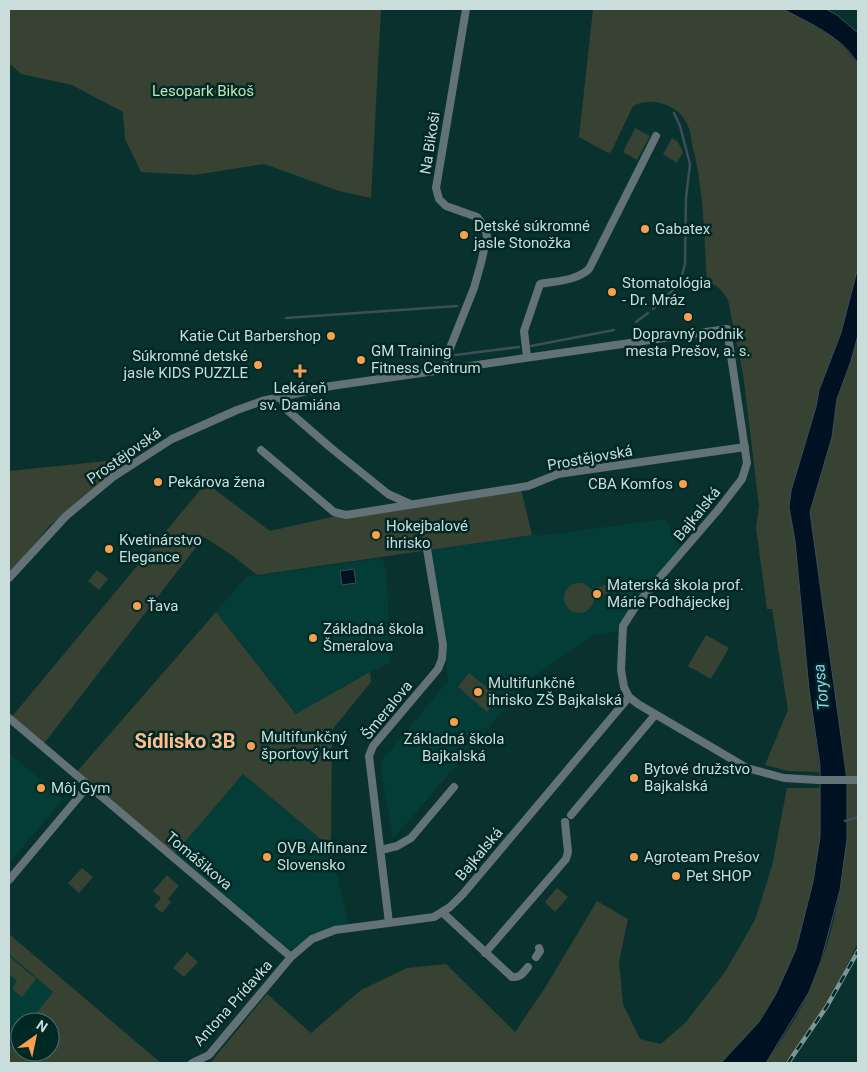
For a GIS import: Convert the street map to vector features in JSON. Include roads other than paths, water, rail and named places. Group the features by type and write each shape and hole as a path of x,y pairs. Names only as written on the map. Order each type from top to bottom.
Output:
{"street":[{"name":"Na Bikoši","path":"448,369 448,352 474,288 482,263 487,237 485,226 477,217 446,206 438,198 436,188 466,9"},
{"path":"527,357 524,330 540,284 575,277 583,274 588,269 656,136"},
{"name":"Prostějovská","path":"9,578 66,516 113,477 172,439 238,410 281,396 331,386 727,329"},
{"name":"Bajkalská","path":"291,957 312,939 335,930 434,917 442,912 458,899 630,697 624,687 621,670 623,626 637,604 685,551 742,479 747,463 727,329"},
{"path":"281,396 288,410 331,448 388,494 410,504"},
{"name":"Prostějovská","path":"261,450 334,512 346,515 528,486 558,474 745,447"},
{"path":"383,508 388,494"},
{"name":"Šmeralova","path":"389,923 369,756 373,746 438,669 442,659 443,645 427,549"},
{"path":"630,697 656,715 747,768 784,778 858,780"},
{"path":"572,815 656,715"},
{"name":"Tomášikova","path":"9,719 291,957"},
{"path":"9,880 88,786"},
{"path":"381,850 397,846 411,838 454,787"},
{"path":"485,953 566,859 568,852 565,822"},
{"path":"442,912 512,976 520,975 528,967"},
{"path":"536,957 540,951 539,948"},
{"name":"Antona Prídavka","path":"192,1063 209,1054 291,957"}],"water":[{"path":"783,9 826,9 837,15 858,33 858,64 852,54 835,38"},
{"name":"Torysa","path":"858,267 858,335 837,399 832,437 810,512 847,781 847,839 840,890 821,961 809,992 766,1063 721,1063 759,1022 776,994 796,949 813,882 820,837 820,765 809,689 795,541 789,507 791,491 816,407 819,390 841,333"},
{"path":"354,569 356,583 342,585 340,571"}],"waterway":[{"path":"653,309 675,288 685,264 686,198 690,164 680,126 674,113"},
{"path":"286,318 457,306"},
{"path":"636,322 648,313"},
{"path":"531,346 614,330"},
{"path":"455,355 519,347"},
{"path":"845,821 858,817"}],"railway":[{"path":"788,1063 827,1006 858,951"}],"place":[{"name":"Gabatex","path":"645,229"},
{"name":"Detské súkromné jasle Stonožka","path":"464,235"},
{"name":"Stomatológia - Dr. Mráz","path":"612,292"},
{"name":"Dopravný podnik mesta Prešov, a. s.","path":"688,317"},
{"name":"Katie Cut Barbershop","path":"331,336"},
{"name":"GM Training Fitness Centrum","path":"361,360"},
{"name":"Súkromné detské jasle KIDS PUZZLE","path":"258,365"},
{"name":"Lekáreň sv. Damiána","path":"300,371"},
{"name":"Pekárova žena","path":"158,482"},
{"name":"CBA Komfos","path":"683,484"},
{"name":"Hokejbalové ihrisko","path":"376,535"},
{"name":"Kvetinárstvo Elegance","path":"109,549"},
{"name":"Materská škola prof. Márie Podhájeckej","path":"597,594"},
{"name":"Ťava","path":"137,606"},
{"name":"Základná škola Šmeralova","path":"313,638"},
{"name":"Multifunkčné ihrisko ZŠ Bajkalská","path":"478,692"},
{"name":"Základná škola Bajkalská","path":"454,722"},
{"name":"Multifunkčný športový kurt","path":"251,746"},
{"name":"Bytové družstvo Bajkalská","path":"634,778"},
{"name":"Môj Gym","path":"41,788"},
{"name":"OVB Allfinanz Slovensko","path":"267,857"},
{"name":"Agroteam Prešov","path":"634,857"},
{"name":"Pet SHOP","path":"676,876"}],"district":[{"name":"Sídlisko 3B","path":"185,741"}],"park label":[{"name":"Lesopark Bikoš","path":"203,91"}]}
